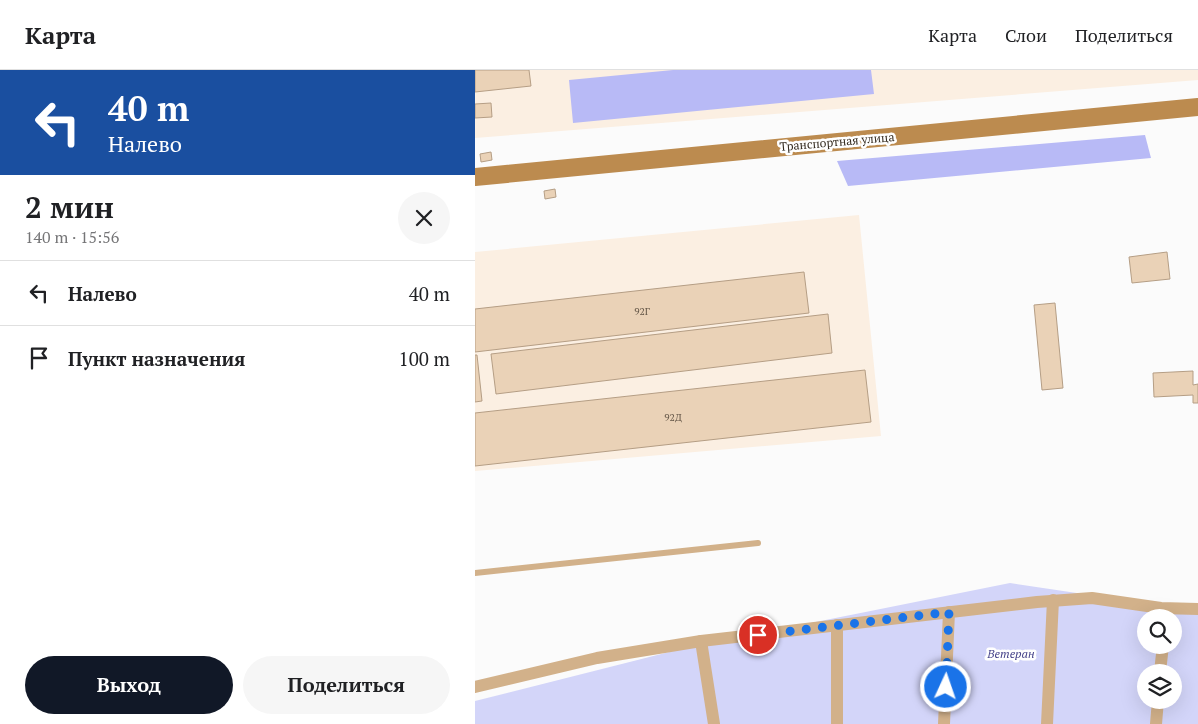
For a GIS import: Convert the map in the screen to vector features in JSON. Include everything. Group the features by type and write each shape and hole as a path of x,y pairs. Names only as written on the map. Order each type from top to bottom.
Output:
{"main road":[{"name":"Транспортная улица","path":"475,177 1198,107"}],"street":[{"path":"1198,107 1198,115"},
{"path":"475,687 597,658 701,641 837,625 1053,600 1092,598 1146,609"},
{"path":"1047,724 1053,600"},
{"path":"1182,611 1198,609"},
{"path":"944,724 949,612"},
{"path":"837,625 837,724"},
{"path":"701,641 714,724"},
{"path":"1156,724 1157,709"}],"lane":[{"path":"475,573 758,544"}],"shaded area":[{"path":"475,70 1198,70 1198,80 475,138"},
{"path":"673,70 871,70 874,94 573,123 569,80"},
{"path":"1145,135 1151,158 848,186 837,161"},
{"path":"859,215 881,436 475,471 475,252"}],"green space":[{"name":"Ветеран","path":"1010,583 1198,611 1198,724 475,724 475,701 681,649"}],"building":[{"path":"475,70 529,70 531,86 475,92"},
{"path":"491,103 492,117 475,118 475,104"},
{"path":"491,152 492,160 481,162 480,154"},
{"path":"555,189 556,197 545,199 544,191"},
{"path":"1167,252 1170,279 1132,283 1129,257"},
{"path":"804,272 809,313 475,352 475,309"},
{"path":"1055,303 1063,388 1042,390 1034,305"},
{"path":"828,314 832,353 496,394 491,354"},
{"path":"475,355 477,355 482,401 475,402"},
{"path":"865,370 871,422 475,466 475,413"},
{"path":"1193,371 1193,385 1198,384 1198,403 1193,403 1193,395 1154,397 1153,373"}],"route":[{"path":"758,635 949,612 946,687"}]}
